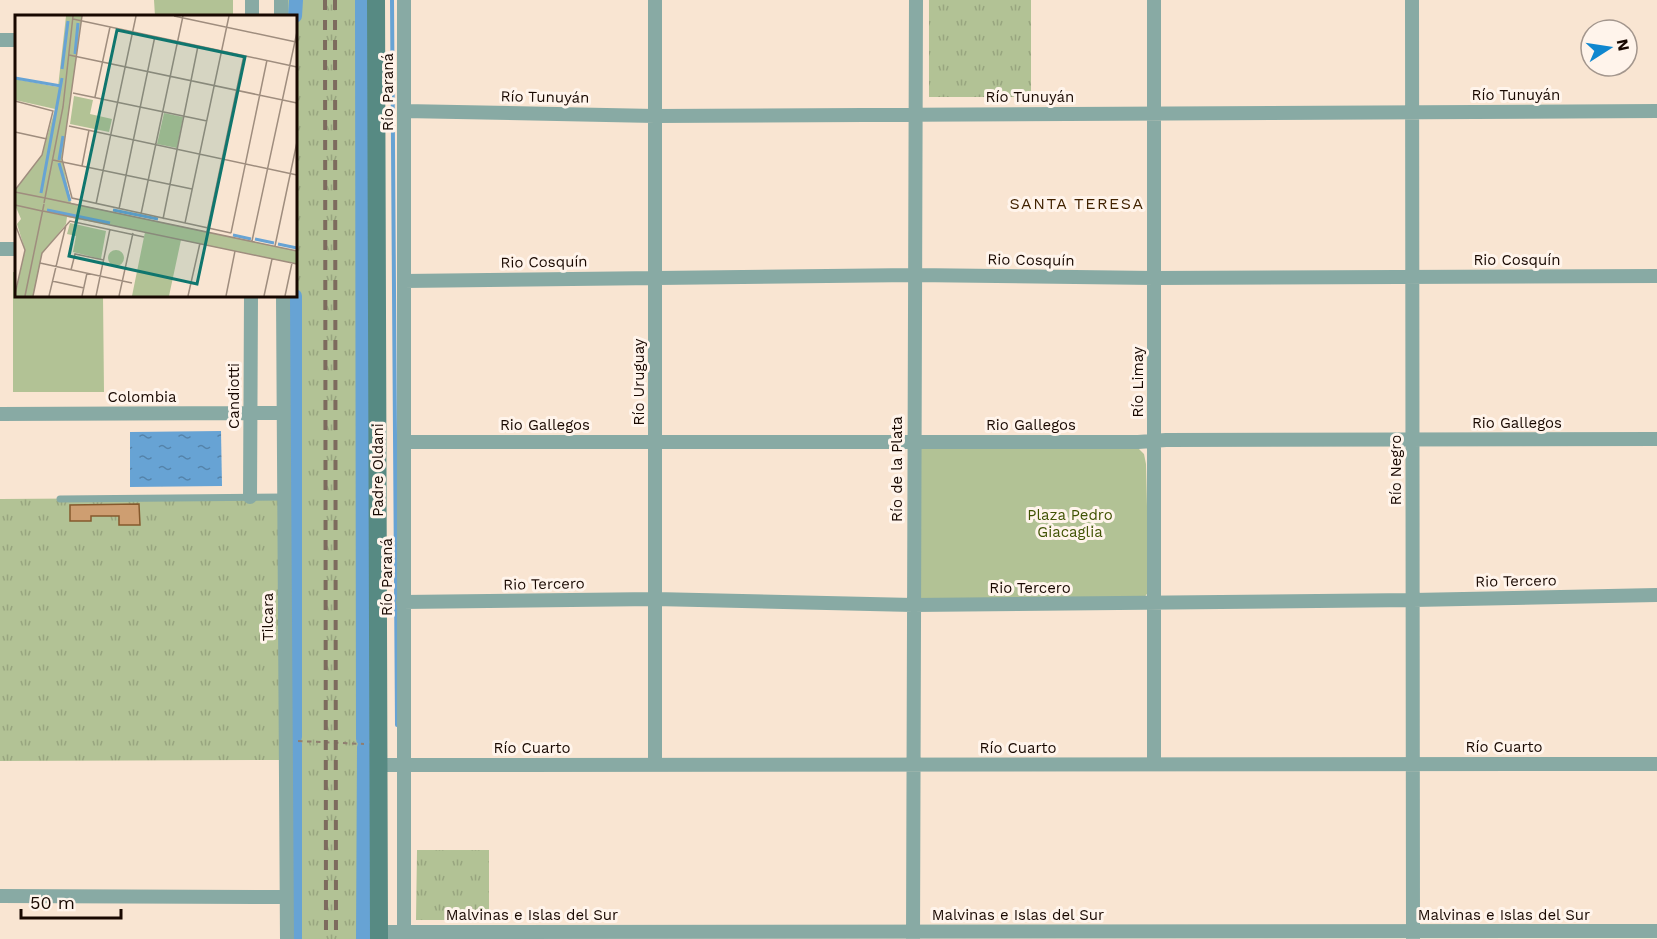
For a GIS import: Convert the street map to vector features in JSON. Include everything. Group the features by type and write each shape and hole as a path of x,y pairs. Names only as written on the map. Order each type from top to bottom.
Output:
{"main road":[{"name":"Padre Oldani","path":"376,0 379,935"}],"street":[{"name":"Río Paraná","path":"404,0 404,936"},
{"name":"Río Uruguay","path":"655,0 655,764"},
{"name":"Río de la Plata","path":"913,935 916,0"},
{"name":"Río Limay","path":"1154,0 1154,764"},
{"name":"Río Negro","path":"1412,0 1413,935"},
{"path":"0,39 15,40"},
{"name":"Río Tunuyán","path":"404,111 655,116 1657,111"},
{"name":"Rio Cosquín","path":"404,281 914,275 1154,278 1657,276"},
{"name":"Candiotti","path":"250,497 251,297"},
{"name":"Tilcara","path":"283,297 287,939"},
{"name":"Colombia","path":"0,414 283,412"},
{"name":"Rio Gallegos","path":"404,442 1657,439"},
{"name":"Rio Tercero","path":"403,602 655,599 913,605 1657,595"},
{"name":"Río Cuarto","path":"379,765 1657,764"},
{"path":"0,896 286,897"},
{"name":"Malvinas e Islas del Sur","path":"379,935 1413,935 1657,931"}],"lane":[{"path":"60,499 284,497"}],"path":[{"path":"285,740 379,745"}],"green space":[{"path":"154,0 233,0 233,15 155,15"},
{"path":"281,0 376,0 379,939 287,939 285,760 0,761 0,499 284,497 283,297 297,297 297,15 281,15"},
{"path":"929,0 1031,0 1031,97 929,97"},
{"path":"13,272 15,272 15,297 103,297 104,392 13,392"},
{"name":"Plaza Pedro Giacaglia","path":"921,447 1138,448 1144,454 1146,464 1149,591 1144,598 923,600 918,595"},
{"path":"417,850 489,850 489,920 416,920"}],"water":[{"path":"221,431 222,486 130,487 130,432"}],"building":[{"path":"139,504 140,525 119,525 119,516 91,516 91,521 70,521 70,505"}],"waterway":[{"path":"295,15 296,0"},
{"path":"362,0 363,739"},
{"path":"392,0 397,725"},
{"path":"295,297 295,737"},
{"path":"295,744 295,939"},
{"path":"363,939 364,747"}],"railway":[{"path":"325,0 326,939"},
{"path":"335,0 336,939"}],"district":[{"name":"SANTA TERESA","path":"1077,203"}]}
